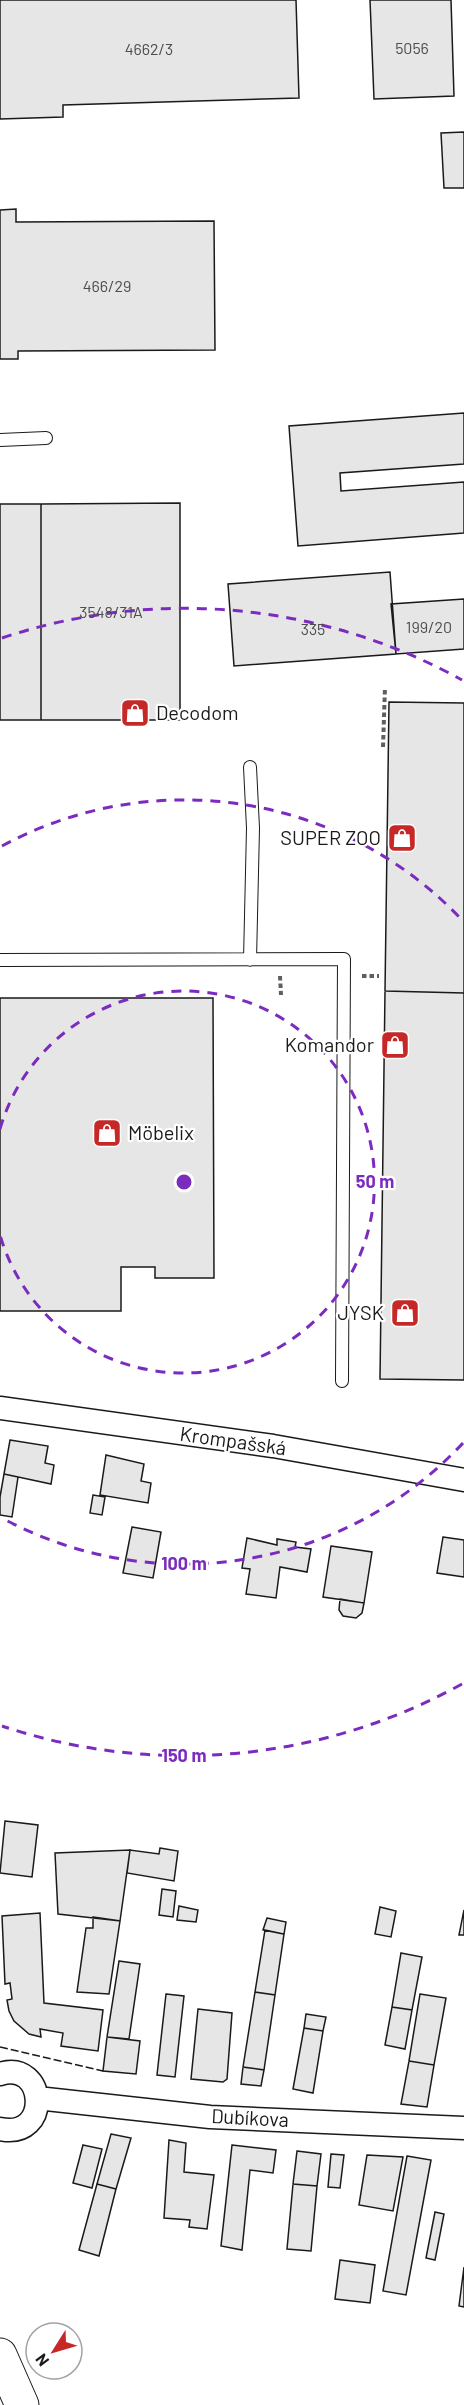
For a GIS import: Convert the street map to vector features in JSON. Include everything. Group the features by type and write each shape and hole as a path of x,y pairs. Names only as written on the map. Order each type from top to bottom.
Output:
{"main road":[{"path":"0,2355 22,2405"}],"street":[{"name":"Krompašská","path":"0,1408 273,1446 464,1480"},
{"path":"0,2074 14,2072 30,2081 37,2098 37,2108 27,2124 18,2129 0,2129"},
{"name":"Dubíkova","path":"37,2098 210,2117 464,2128"}],"lane":[{"path":"0,440 46,438"},
{"path":"250,767 253,828 250,960"},
{"path":"0,960 344,959 342,1381"}],"path":[{"path":"383,747 385,687"}],"building":[{"path":"0,0 296,0 299,98 63,105 63,117 0,119"},
{"path":"370,0 451,0 454,96 374,99"},
{"path":"464,132 464,188 444,188 441,133"},
{"path":"16,209 16,222 214,221 215,350 18,351 18,359 0,359 0,210"},
{"path":"464,413 464,464 340,473 341,491 464,482 464,533 298,546 289,426"},
{"path":"180,503 180,720 41,720 41,504"},
{"path":"0,504 41,504 41,720 0,720"},
{"path":"390,572 396,654 234,666 228,584"},
{"path":"464,599 464,649 396,654 391,604"},
{"path":"389,702 464,703 464,993 385,991"},
{"path":"385,991 464,993 464,1380 380,1379"},
{"name":"Möbelix","path":"0,998 213,998 214,1278 155,1278 155,1267 121,1267 121,1311 0,1311"},
{"path":"10,1440 48,1446 45,1463 54,1465 51,1484 4,1474"},
{"path":"106,1455 144,1464 141,1481 151,1483 148,1503 100,1495"},
{"path":"4,1474 18,1477 12,1517 0,1515"},
{"path":"93,1495 105,1497 102,1515 90,1513"},
{"path":"132,1527 161,1532 153,1578 123,1573"},
{"path":"443,1537 464,1540 464,1577 437,1573"},
{"path":"247,1538 277,1545 277,1539 296,1542 295,1547 311,1549 307,1572 280,1567 276,1598 246,1594 250,1569 242,1568"},
{"path":"331,1546 372,1552 364,1603 323,1597"},
{"path":"340,1599 364,1603 362,1613 356,1618 343,1616 339,1610"},
{"path":"5,1821 38,1825 32,1877 0,1873"},
{"path":"160,1848 178,1851 174,1881 127,1873 130,1850 159,1854"},
{"path":"130,1850 120,1921 58,1914 55,1853"},
{"path":"162,1889 176,1891 173,1917 159,1915"},
{"path":"179,1906 198,1910 196,1922 177,1920"},
{"path":"380,1907 396,1911 391,1937 375,1934"},
{"path":"464,1910 464,1935 459,1935"},
{"path":"40,1913 44,2003 103,2010 98,2051 61,2046 63,2033 40,2029 41,2037 29,2034 14,2021 9,2011 7,2000 12,1999 10,1983 5,1984 2,1916"},
{"path":"93,1917 120,1921 109,1994 77,1992 86,1928 93,1928"},
{"path":"267,1918 286,1922 284,1934 263,1930"},
{"path":"265,1930 284,1934 275,1995 255,1992"},
{"path":"401,1953 422,1957 412,2010 392,2007"},
{"path":"119,1961 140,1964 129,2039 107,2037"},
{"path":"255,1992 275,1995 264,2070 243,2067"},
{"path":"166,1994 184,1996 175,2077 157,2075"},
{"path":"420,1994 446,1998 434,2065 409,2061"},
{"path":"392,2007 412,2010 405,2049 385,2045"},
{"path":"198,2009 232,2013 227,2079 223,2082 191,2079"},
{"path":"306,2014 326,2017 323,2031 304,2028"},
{"path":"304,2028 323,2031 313,2093 293,2089"},
{"path":"107,2037 140,2041 136,2074 103,2071"},
{"path":"409,2061 434,2065 427,2107 401,2104"},
{"path":"243,2067 264,2070 261,2086 241,2084"},
{"path":"111,2134 131,2138 116,2189 97,2184"},
{"path":"169,2140 186,2143 184,2172 214,2175 207,2229 189,2227 190,2220 164,2218"},
{"path":"83,2145 102,2149 92,2188 73,2183"},
{"path":"232,2145 276,2150 273,2173 250,2170 242,2250 221,2246"},
{"path":"297,2151 321,2154 317,2186 293,2184"},
{"path":"331,2154 344,2155 340,2188 328,2187"},
{"path":"367,2155 403,2157 393,2211 359,2205"},
{"path":"407,2156 431,2160 406,2295 383,2291"},
{"path":"97,2184 116,2189 99,2256 79,2250"},
{"path":"293,2184 317,2186 311,2251 287,2249"},
{"path":"435,2212 444,2214 435,2260 426,2258"},
{"path":"340,2260 375,2265 370,2303 335,2299"},
{"path":"464,2267 464,2307 459,2306"}],"fence":[{"path":"0,2047 103,2071"}],"place":[{"name":"Decodom","path":"135,713"},
{"name":"SUPER ZOO","path":"402,838"},
{"name":"Komandor","path":"395,1045"},
{"name":"Möbelix","path":"107,1133"},
{"name":"JYSK","path":"405,1313"}]}
